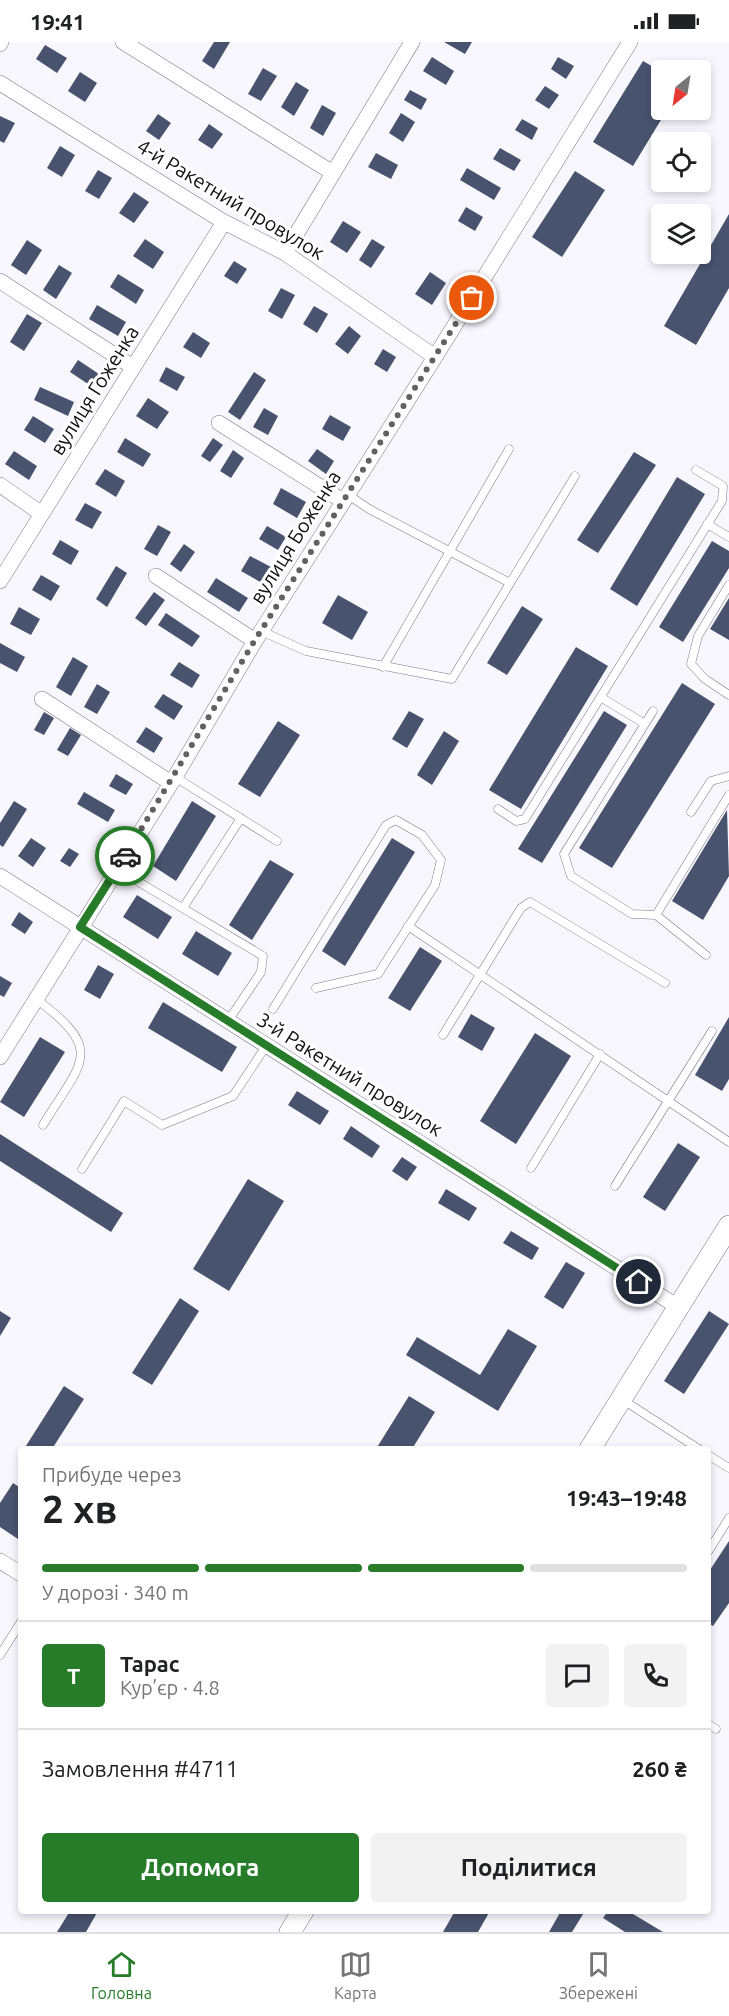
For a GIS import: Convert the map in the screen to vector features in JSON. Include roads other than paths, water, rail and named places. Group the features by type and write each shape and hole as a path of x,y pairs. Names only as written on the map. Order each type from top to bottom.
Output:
{"street":[{"path":"123,42 333,172"},
{"path":"285,253 412,42"},
{"name":"вулиця Боженка","path":"0,1057 173,780 258,636 435,357 630,42"},
{"name":"4-й Ракетний провулок","path":"0,83 224,222 285,253 435,357"},
{"name":"вулиця Гоженка","path":"0,581 224,222"},
{"path":"0,281 133,367"},
{"path":"219,423 345,498"},
{"path":"0,485 42,514"},
{"path":"156,576 258,636"},
{"path":"42,699 173,780"},
{"name":"3-й Ракетний провулок","path":"0,876 678,1307"},
{"path":"592,1446 729,1226"},
{"path":"0,1561 18,1572"},
{"path":"290,1932 301,1914"}],"lane":[{"path":"383,667 509,449"},
{"path":"498,809 516,820 525,819 722,501 723,486 696,470"},
{"path":"258,636 306,651 452,679 575,476"},
{"path":"345,498 510,583"},
{"path":"708,524 729,537"},
{"path":"729,585 698,636 691,663 705,679 729,695"},
{"path":"602,698 645,724"},
{"path":"653,711 564,854 571,876 632,914 656,915 706,956"},
{"path":"692,812 711,781 729,776"},
{"path":"173,780 277,841"},
{"path":"656,915 729,795"},
{"path":"183,908 241,818"},
{"path":"273,1009 386,825 396,820 422,835 441,860 435,885 378,974 316,988"},
{"path":"117,869 263,956 261,972 228,1021"},
{"path":"443,1035 521,908 530,902 665,983"},
{"path":"408,926 729,1142"},
{"path":"36,999 65,1021 80,1040 81,1061 43,1125"},
{"path":"615,1186 712,1031"},
{"path":"82,1169 124,1101 162,1125 232,1096 266,1046"},
{"path":"531,1168 600,1054"},
{"path":"621,1399 694,1446"},
{"path":"711,1457 729,1468"},
{"path":"711,1547 729,1518"},
{"path":"0,1655 18,1627"},
{"path":"711,1726 716,1729"}]}
